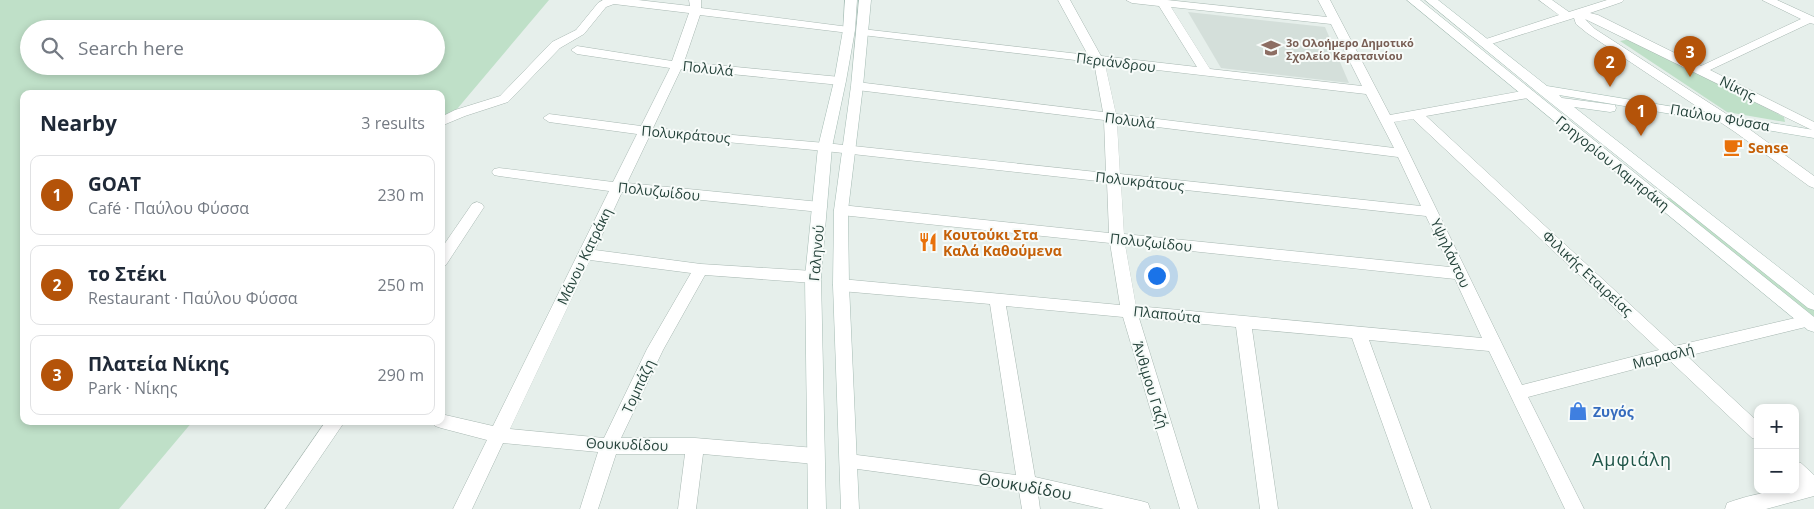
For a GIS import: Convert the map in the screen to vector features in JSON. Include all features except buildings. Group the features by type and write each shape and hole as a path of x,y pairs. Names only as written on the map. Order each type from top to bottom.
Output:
{"street":[{"name":"Γαληνού","path":"850,509 841,285 841,210 857,86 856,31 851,0"},
{"name":"Γαληνού","path":"817,509 812,277 825,147 840,82 865,0"},
{"name":"Άνθιμου Γαζή","path":"1064,0 1098,59 1110,117 1117,239 1129,311 1189,509"},
{"path":"1132,0 1334,21"},
{"name":"Υψηλάντου","path":"1324,0 1403,153 1494,345 1575,509"},
{"name":"Γρηγορίου Λαμπράκη","path":"1413,0 1811,323"},
{"name":"Γρηγορίου Λαμπράκη","path":"1431,0 1814,304"},
{"path":"1545,0 1574,15 1592,32 1740,129 1814,183"},
{"path":"1484,43 1618,0"},
{"path":"1768,0 1812,20"},
{"path":"445,120 460,112 504,99 556,45 580,32 606,2 696,5"},
{"path":"1162,2 1207,73"},
{"name":"Περιάνδρου","path":"696,5 856,31 1371,92"},
{"name":"Μάνου Κατράκη","path":"462,509 677,65 696,5"},
{"name":"Νίκης","path":"1574,15 1594,17 1814,127"},
{"path":"1701,70 1812,20"},
{"name":"Πολυλά","path":"577,50 677,65 840,82"},
{"name":"Πολυλά","path":"857,86 1403,153"},
{"name":"Παύλου Φύσσα","path":"1528,94 1542,89 1721,117 1814,134"},
{"path":"1385,120 1528,94"},
{"name":"Παύλου Φύσσα","path":"1528,94 1558,101 1814,142"},
{"path":"1590,127 1608,108"},
{"name":"Φιλικής Εταιρείας","path":"1417,115 1754,429"},
{"name":"Πολυκράτους","path":"549,118 646,131 825,147 1432,212"},
{"path":"1740,129 1747,124 1756,123"},
{"name":"Πολυζωίδου","path":"499,172 617,187 820,207"},
{"path":"445,255 476,207"},
{"name":"Πολυζωίδου","path":"841,210 1461,274"},
{"path":"585,254 701,269 812,277"},
{"name":"Τομπάζη","path":"589,509 609,446 655,349 701,269"},
{"name":"Πλαπούτα","path":"841,285 1494,345"},
{"path":"997,299 1031,509"},
{"path":"1243,322 1269,509"},
{"name":"Μαρασλή","path":"1518,393 1673,353 1811,323"},
{"path":"1358,332 1422,509"},
{"name":"Θουκυδίδου","path":"445,421 498,435 609,446 695,446 815,456"},
{"path":"274,509 333,425"},
{"path":"687,509 695,446"},
{"name":"Θουκυδίδου","path":"849,462 1028,484 1141,509"},
{"path":"1799,473 1814,487"},
{"path":"1734,509 1814,487"}],"shaded area":[{"name":"3ο Ολοήμερο Δημοτικό Σχολείο Κερατσινίου","path":"1188,12 1325,27 1349,83 1221,68"}],"green space":[{"path":"0,0 549,0 445,123 445,90 20,90 20,425 190,425 119,509 0,509"},
{"path":"1630,39 1784,117 1785,122 1727,112 1620,41"},
{"path":"1666,198 1669,198 1715,229 1814,307 1814,317"}],"place":[{"name":"3ο Ολοήμερο Δημοτικό Σχολείο Κερατσινίου","path":"1271,48"},
{"name":"Πλατεία Νίκης","path":"1690,77"},
{"name":"το Στέκι","path":"1610,87"},
{"name":"GOAT","path":"1641,136"},
{"name":"Sense","path":"1733,147"},
{"name":"Κουτούκι Στα Καλά Καθούμενα","path":"928,242"},
{"name":"Ζυγός","path":"1578,411"}],"district":[{"name":"Αμφιάλη","path":"1632,459"}]}
